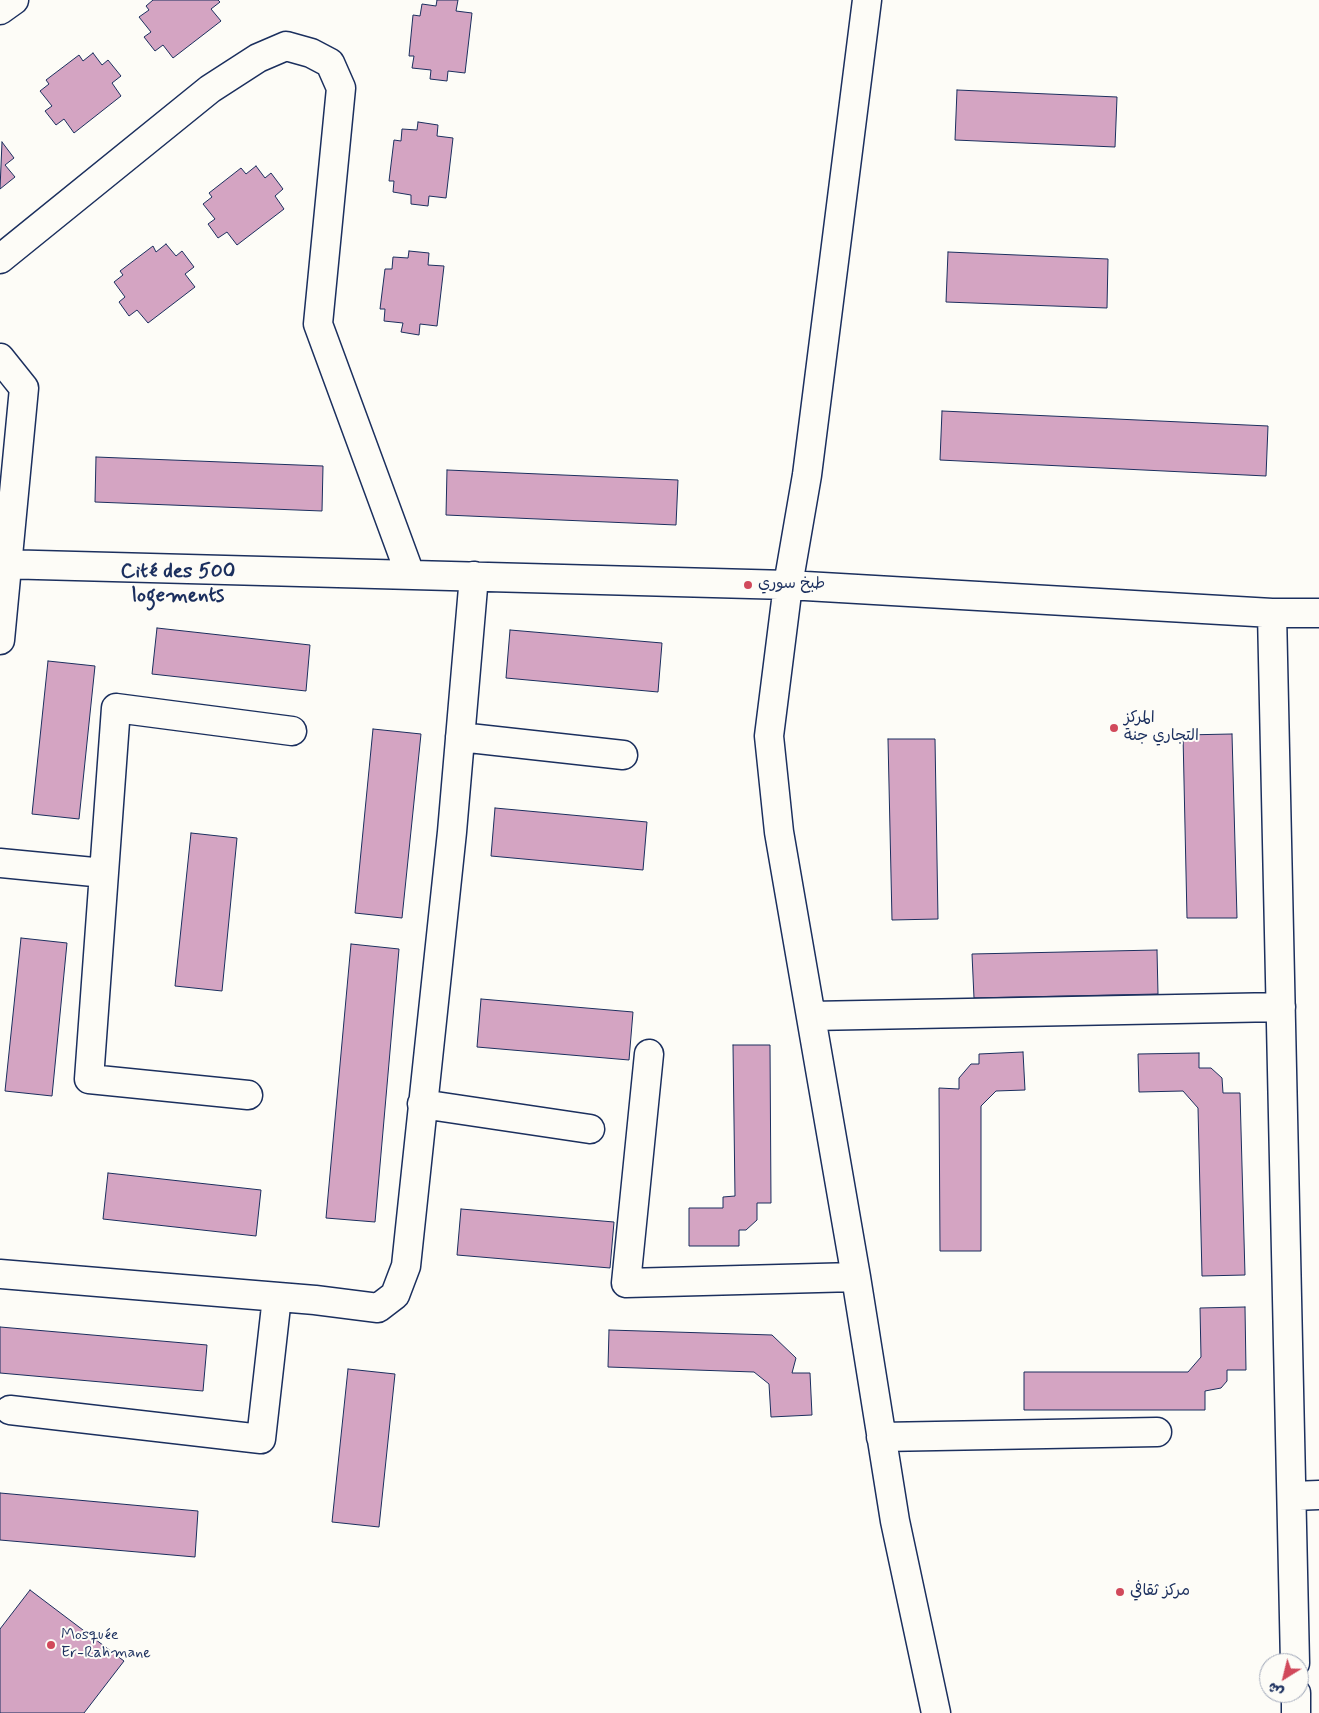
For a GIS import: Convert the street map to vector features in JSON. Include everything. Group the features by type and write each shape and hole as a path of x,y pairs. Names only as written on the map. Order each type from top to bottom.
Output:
{"street":[{"path":"0,10 14,0"},
{"path":"867,0 807,475 788,585 769,736 779,832 856,1276 895,1521 936,1713"},
{"path":"0,258 210,89 258,58 286,46 311,54 330,63 341,88 318,324 410,574"},
{"path":"0,358 24,388 4,564 0,640"},
{"path":"4,564 788,585 1272,613 1319,613"},
{"path":"0,1274 277,1297 378,1308 395,1295 406,1266 460,737 474,576"},
{"path":"1272,613 1281,1007 1306,1495 1296,1653"},
{"path":"248,1095 89,1079 116,708 292,731"},
{"path":"460,737 623,755"},
{"path":"0,863 104,873"},
{"path":"811,1016 1281,1007"},
{"path":"649,1054 626,1283 856,1276"},
{"path":"422,1104 590,1129"},
{"path":"10,1410 261,1439 277,1297"},
{"path":"881,1437 1157,1432"}],"building":[{"path":"153,0 218,0 220,2 211,9 221,21 173,58 163,45 155,51 144,37 151,32 139,17 149,10 146,6"},
{"path":"437,0 458,0 456,11 472,13 465,73 448,71 447,81 430,79 431,70 412,68 414,56 409,56 413,15 420,16 422,4 436,6"},
{"path":"93,53 102,65 108,60 121,76 112,83 121,96 74,133 64,119 56,125 45,111 52,106 40,91 49,84 46,80 79,55 83,61"},
{"path":"957,90 1117,97 1115,147 955,140"},
{"path":"418,122 438,125 437,136 453,138 446,198 429,196 428,206 411,204 411,195 393,192 394,181 389,181 394,140 401,141 402,129 417,130"},
{"path":"2,142 14,158 5,165 15,177 0,189"},
{"path":"256,166 265,178 271,173 283,189 275,196 284,209 237,245 227,232 218,238 208,224 215,219 203,204 212,197 209,193 241,168 246,174"},
{"path":"166,244 176,256 182,251 194,267 185,274 195,287 148,323 137,310 129,316 119,302 125,297 114,282 123,275 120,271 153,246 156,252"},
{"path":"409,251 429,253 428,265 444,266 437,326 420,324 419,335 401,332 403,323 384,321 385,309 380,309 385,269 392,269 393,257 408,258"},
{"path":"948,252 1108,259 1107,308 946,302"},
{"path":"942,411 1268,426 1266,476 940,460"},
{"path":"96,457 323,466 322,511 95,502"},
{"path":"447,470 678,480 676,525 446,515"},
{"path":"157,628 310,645 306,691 152,674"},
{"path":"510,630 662,643 658,692 506,678"},
{"path":"48,661 95,666 79,819 32,814"},
{"path":"373,729 421,734 402,918 355,913"},
{"path":"1232,734 1237,918 1187,918 1183,735"},
{"path":"888,739 935,739 938,919 892,920"},
{"path":"495,808 647,822 643,870 491,856"},
{"path":"191,833 237,838 222,991 175,986"},
{"path":"21,938 67,943 52,1096 5,1091"},
{"path":"351,944 399,949 375,1222 326,1218"},
{"path":"1157,950 1158,994 974,998 972,954"},
{"path":"481,999 633,1012 629,1060 477,1047"},
{"path":"733,1045 770,1045 771,1203 757,1203 757,1220 746,1230 739,1230 739,1246 689,1246 689,1208 723,1208 723,1197 735,1196"},
{"path":"1023,1052 1025,1090 996,1091 981,1106 981,1251 940,1251 939,1088 959,1089 959,1078 971,1064 979,1064 979,1054"},
{"path":"1199,1053 1199,1068 1211,1068 1222,1078 1223,1093 1240,1093 1245,1275 1202,1276 1198,1108 1183,1091 1139,1092 1138,1054"},
{"path":"108,1173 261,1190 256,1236 103,1219"},
{"path":"461,1209 614,1222 610,1268 457,1255"},
{"path":"1245,1307 1246,1370 1227,1370 1227,1381 1221,1388 1205,1391 1205,1410 1024,1410 1024,1372 1188,1372 1201,1357 1200,1308"},
{"path":"0,1327 207,1345 203,1391 0,1373"},
{"path":"609,1330 772,1335 796,1358 792,1373 810,1373 812,1415 771,1417 769,1384 754,1372 608,1367"},
{"path":"348,1369 395,1374 379,1527 332,1522"},
{"path":"0,1493 198,1511 195,1557 0,1540"},
{"name":"Mosquée Er-Rahmane","path":"30,1590 124,1661 84,1713 0,1713 0,1629"}],"place":[{"name":"طبخ سوري","path":"748,585"},
{"name":"المركز التجاري جنة","path":"1114,728"},
{"name":"مركز ثقافي","path":"1120,1592"},
{"name":"Mosquée Er-Rahmane","path":"51,1645"}],"district":[{"name":"Cité des 500 logements","path":"178,585"}]}
